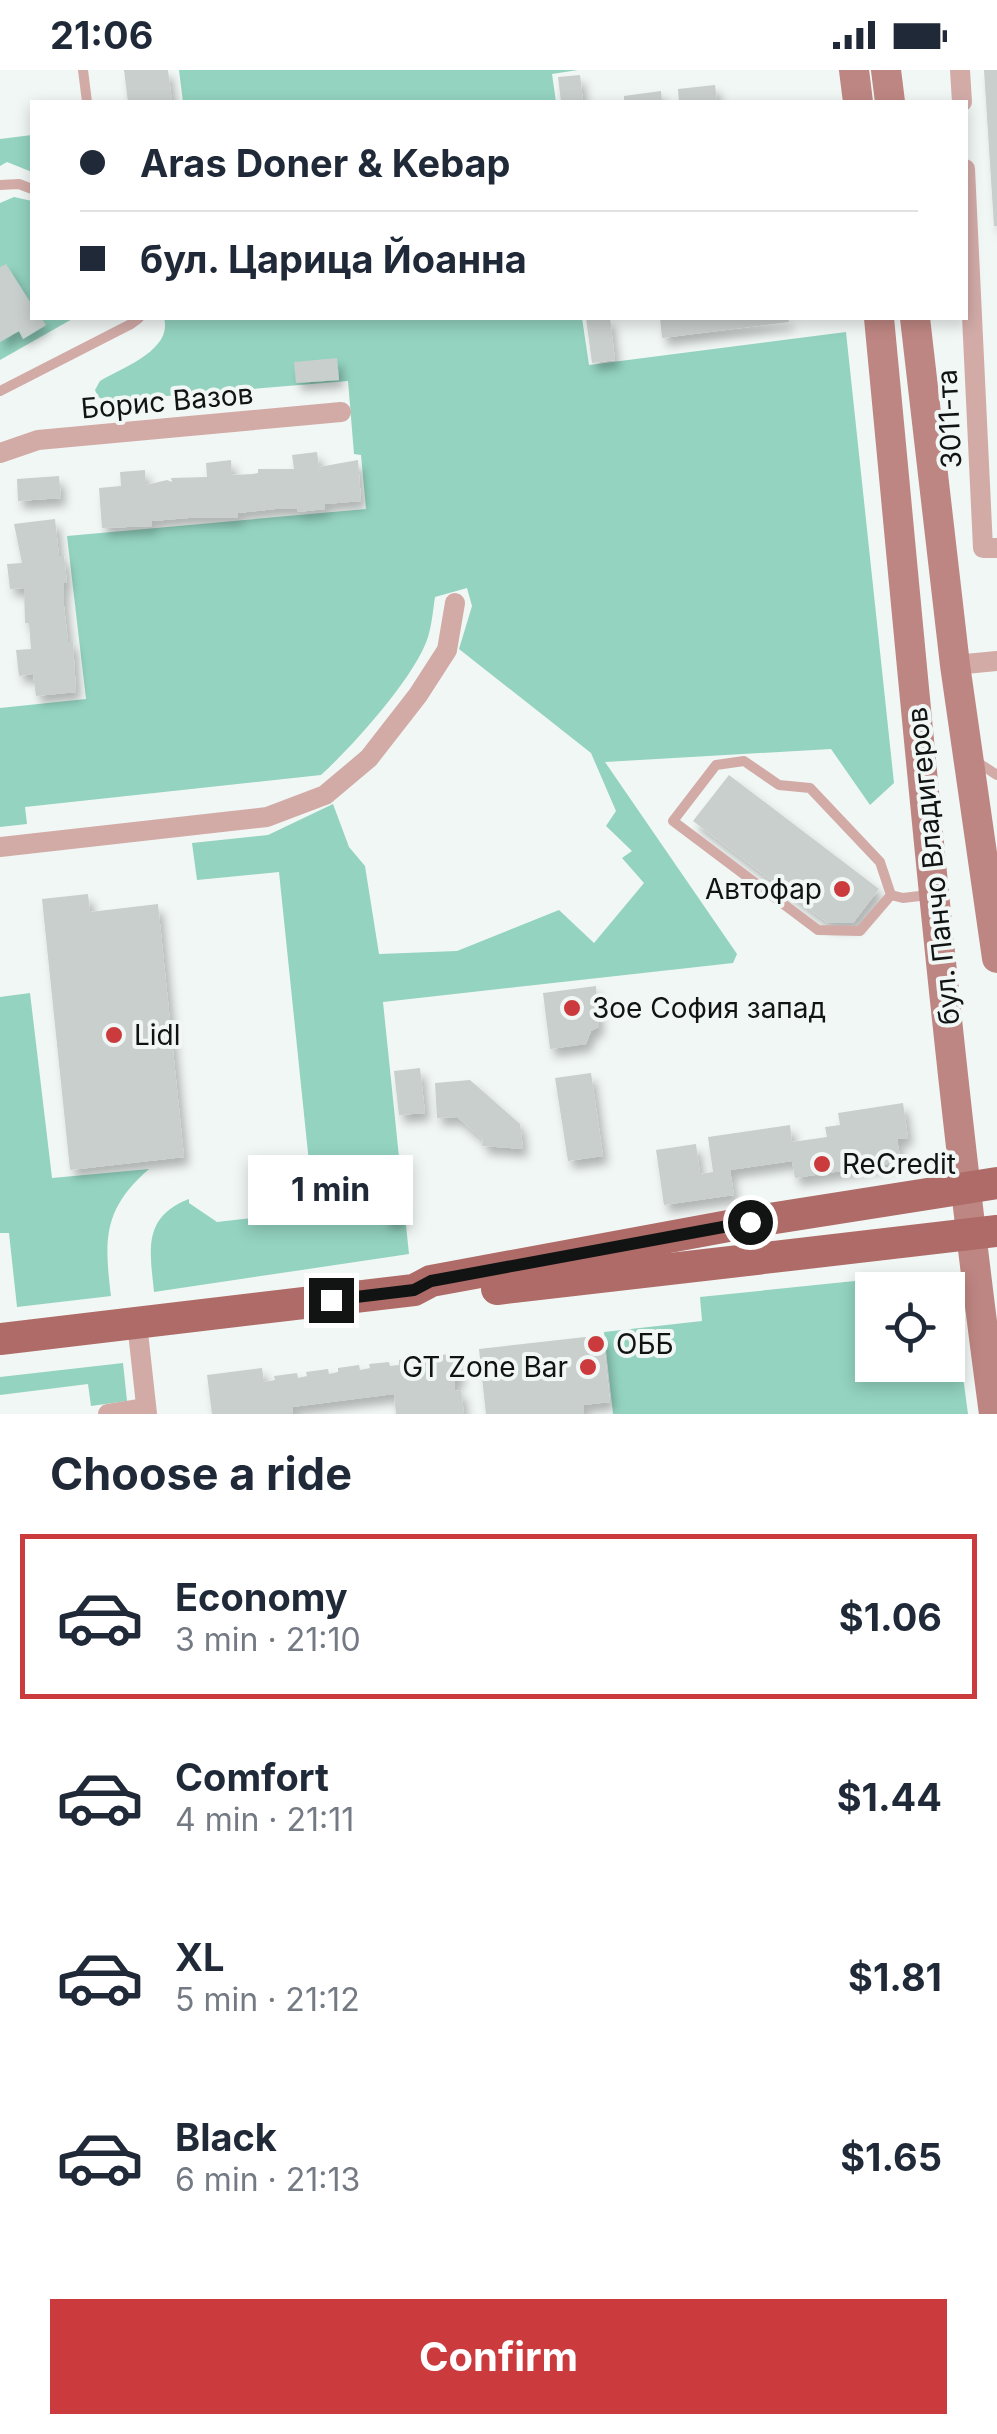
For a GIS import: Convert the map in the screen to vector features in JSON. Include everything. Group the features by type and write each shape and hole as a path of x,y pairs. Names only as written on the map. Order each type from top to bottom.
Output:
{"main road":[{"path":"854,70 858,100"},
{"path":"886,70 890,100"},
{"name":"бул. Панчо Владигеров","path":"879,320 934,894 982,1186 994,1414"},
{"name":"бул. Панчо Владигеров","path":"915,320 955,665 997,958"},
{"path":"0,1339 414,1290 431,1281 732,1226 982,1186"},
{"path":"414,1290 432,1298 984,1233"}],"street":[{"path":"960,70 962,100"},
{"name":"3011-та","path":"968,214 990,548"},
{"name":"Борис Вазов","path":"0,453 38,440 340,412"},
{"path":"0,846 267,818 325,795 369,758 418,695 447,650 455,603"},
{"path":"955,665 997,660"},
{"path":"108,1414 146,1411 137,1323"}],"lane":[{"path":"83,70 87,100"},
{"path":"0,185 19,184 30,188"},
{"path":"0,391 136,320"},
{"path":"968,756 997,775"},
{"path":"744,762 779,785 810,788 880,862 891,895 860,932 818,930 673,821 716,765 744,762"},
{"path":"891,895 903,898 934,894"}],"green space":[{"path":"179,70 578,70 552,74 556,100 183,100"},
{"path":"30,135 30,171 7,162 0,166 0,139"},
{"path":"14,197 30,201 30,320 70,320 0,360 0,203"},
{"path":"164,320 582,320 589,365 846,332 894,783 870,805 831,749 605,762 737,954 733,963 383,1002 409,1254 154,1292 152,1237 163,1215 174,1206 189,1199 189,1203 217,1222 314,1211 279,872 197,880 192,843 268,835 333,804 349,847 365,866 379,954 457,951 559,910 594,943 644,883 622,858 632,851 606,826 616,811 591,753 459,649 472,606 467,588 435,597 428,637 411,671 365,729 321,775 25,807 27,824 0,827 0,708 86,699 67,536 366,509 361,455 354,454 348,381 107,401 98,397 95,390 100,381 154,348 165,329"},
{"path":"30,993 52,1178 149,1169 123,1198 110,1226 111,1296 17,1307 9,1233 0,1233 0,997"},
{"path":"855,1281 855,1382 964,1382 968,1414 613,1414 604,1332 702,1321 700,1297"},
{"path":"123,1363 127,1401 91,1406 88,1384 0,1395 0,1377"}],"building":[{"path":"124,70 168,70 172,100 128,100"},
{"path":"984,70 997,70 997,226 994,226"},
{"path":"580,75 583,100 561,100 558,77"},
{"path":"715,85 717,100 679,100 678,89"},
{"path":"661,91 662,100 624,100 624,96"},
{"path":"6,264 30,302 30,320 42,320 46,325 23,339 19,331 0,342 0,267"},
{"path":"586,320 610,320 615,360 592,363"},
{"path":"660,320 789,322 662,338"},
{"path":"337,358 339,380 296,383 294,362"},
{"path":"317,452 319,467 358,460 361,501 325,504 325,509 297,512 275,509 238,513 238,518 188,518 152,521 152,526 102,528 99,488 121,486 120,472 145,470 146,485 172,482 171,478 207,477 206,463 231,460 232,475 258,473 258,469 294,469 292,455"},
{"path":"59,476 61,498 18,501 17,479"},
{"path":"55,519 59,556 64,556 64,606 68,642 73,642 76,692 36,696 33,674 19,676 16,650 31,649 29,623 25,623 24,588 10,589 7,564 22,563 14,524"},
{"path":"729,775 879,889 853,923 828,923 693,821"},
{"path":"88,894 90,912 158,904 184,1157 70,1170 42,899"},
{"name":"Зое София запад","path":"596,986 599,1027 591,1031 586,1044 550,1049 543,993"},
{"path":"420,1068 425,1113 399,1115 394,1071"},
{"path":"591,1073 603,1156 568,1161 555,1078"},
{"path":"470,1080 520,1124 523,1149 482,1146 483,1139 457,1117 437,1118 435,1083"},
{"path":"903,1103 908,1138 897,1139 901,1162 795,1178 792,1161 730,1170 734,1195 664,1205 656,1150 696,1144 700,1174 713,1172 708,1137 790,1125 792,1142 827,1137 825,1127 840,1125 838,1113"},
{"path":"399,1195 402,1219 385,1221 382,1197"},
{"path":"603,1335 610,1402 583,1405 584,1414 486,1414 479,1349"},
{"path":"451,1354 451,1358 457,1357 460,1379 454,1380 455,1391 461,1390 464,1414 396,1414 394,1394 292,1407 293,1414 212,1414 207,1375 262,1368 264,1382 275,1380 274,1376 297,1373 298,1378 307,1376 306,1372 328,1369 329,1374 338,1372 338,1368 359,1365 360,1370 370,1368 369,1364 399,1365 399,1360 431,1361 430,1356"}],"place":[{"name":"Автофар","path":"842,889"},
{"name":"Зое София запад","path":"572,1008"},
{"name":"Lidl","path":"114,1035"},
{"name":"ReCredit","path":"822,1164"},
{"name":"ОББ","path":"596,1344"},
{"name":"GT Zone Bar","path":"588,1367"}],"route":[{"path":"331,1300 414,1290 431,1281 750,1222"}]}
